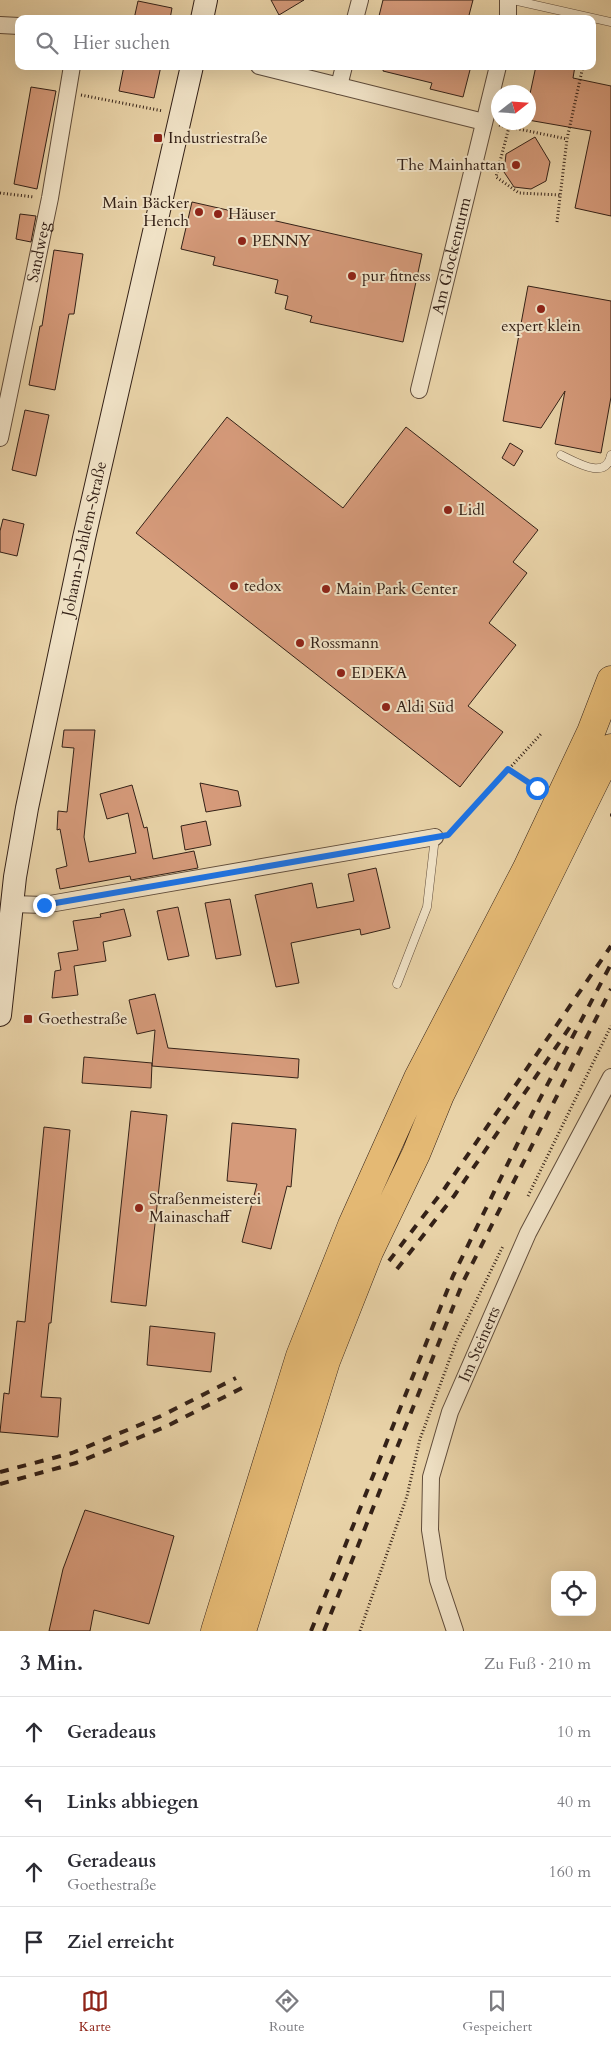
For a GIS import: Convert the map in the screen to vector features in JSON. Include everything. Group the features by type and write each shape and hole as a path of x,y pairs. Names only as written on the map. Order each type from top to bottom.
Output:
{"highway":[{"path":"215,1631 300,1356 352,1225 418,1078 526,868 587,740 611,680"},
{"path":"242,1631 326,1361 369,1252 416,1154 440,1095 611,748"}],"street":[{"path":"203,15 206,0"},
{"path":"356,15 360,0"},
{"path":"508,0 508,15"},
{"path":"0,25 15,26"},
{"name":"Sandweg","path":"0,438 50,198 71,70"},
{"name":"Johann-Dahlem-Straße","path":"0,1015 4,947 27,808 80,557 191,70"},
{"path":"276,70 484,122"},
{"path":"339,86 343,70"},
{"name":"Am Glockenturm","path":"419,390 497,70"},
{"path":"12,904 44,905 435,837"},
{"name":"Im Steinerts","path":"455,1631 438,1580 430,1530 431,1477 450,1412 528,1233 611,1077"}],"lane":[{"path":"513,0 580,15"},
{"path":"596,19 611,22"},
{"path":"561,455 601,469 607,464 611,455"},
{"path":"397,984 427,907 435,837"}],"path":[{"path":"557,222 566,139 581,70"},
{"path":"68,93 181,114"},
{"path":"484,122 491,123"},
{"path":"508,130 496,177 519,193 560,195"},
{"path":"523,130 566,139"},
{"path":"0,193 50,198"},
{"path":"435,837 448,835 541,734"},
{"path":"508,769 537,788"}],"building":[{"path":"271,0 304,0 279,15"},
{"path":"383,0 473,0 469,15 379,15"},
{"path":"138,1 172,8 171,15 135,15"},
{"path":"123,70 160,70 154,98 119,91"},
{"path":"470,70 463,97 430,89 432,83 383,71"},
{"path":"535,70 574,70 573,78 611,86 611,216 575,208 591,131 536,121 536,85 532,85"},
{"path":"31,87 56,91 37,189 14,184"},
{"path":"535,137 550,162 546,181 531,189 514,187 504,172 506,154"},
{"path":"192,202 422,254 403,342 310,322 312,316 285,309 288,296 275,293 278,280 213,265 215,257 181,249"},
{"path":"20,214 36,216 31,242 16,239"},
{"path":"54,250 83,254 74,314 69,314 55,390 29,385 40,326 42,326"},
{"path":"528,286 611,301 611,397 601,453 555,444 565,391 541,428 503,421"},
{"path":"25,410 49,415 36,476 12,470"},
{"name":"Main Park Center","path":"227,417 343,508 406,427 538,530 513,562 527,573 489,623 516,645 468,706 503,732 460,787 136,533"},
{"path":"510,443 523,451 514,466 502,458"},
{"path":"3,519 24,524 17,556 0,552 0,531"},
{"path":"64,730 95,730 84,837 89,862 136,853 128,813 107,819 100,794 132,785 144,828 147,827 153,859 194,851 198,868 131,880 130,876 60,889 56,869 67,866 60,829 57,830 58,811 67,812 74,748 62,747"},
{"path":"200,783 238,791 241,806 206,812"},
{"path":"206,821 211,845 185,850 181,826"},
{"path":"376,868 390,928 361,935 360,929 291,943 299,983 276,987 255,895 312,883 317,908 354,901 348,874"},
{"path":"230,899 241,955 216,959 205,903"},
{"path":"178,907 189,956 168,960 157,911"},
{"path":"124,909 131,936 103,942 106,961 74,966 78,995 52,998 55,971 61,970 58,953 78,950 73,921 101,917 100,914"},
{"path":"155,994 168,1048 299,1059 298,1078 152,1066 155,1030 137,1034 129,1000"},
{"path":"84,1057 152,1063 151,1088 82,1083"},
{"name":"Straßenmeisterei Mainaschaff","path":"131,1111 167,1115 146,1306 111,1302"},
{"path":"232,1123 296,1129 291,1187 287,1186 271,1249 242,1242 257,1184 227,1181"},
{"path":"44,1127 70,1130 51,1323 49,1323 41,1397 61,1398 58,1437 0,1432 4,1393 9,1394 17,1321 25,1322"},
{"path":"150,1326 215,1333 211,1372 147,1365"},
{"path":"85,1510 174,1536 149,1624 94,1610 90,1631 49,1631 63,1569"}],"railway":[{"path":"389,1261 445,1188 611,946"},
{"path":"311,1631 453,1276 534,1110 611,964"},
{"path":"324,1631 463,1282 611,989"},
{"path":"397,1269 454,1196 574,1021"},
{"path":"0,1472 72,1453 161,1416 236,1378"},
{"path":"0,1484 76,1463 165,1427 242,1388"}],"place":[{"name":"Industriestraße","path":"158,138"},
{"name":"The Mainhattan","path":"516,165"},
{"name":"Main Bäcker Hench","path":"199,212"},
{"name":"Häuser","path":"218,214"},
{"name":"PENNY","path":"242,241"},
{"name":"pur fitness","path":"352,276"},
{"name":"expert klein","path":"541,309"},
{"name":"Lidl","path":"448,510"},
{"name":"tedox","path":"234,586"},
{"name":"Main Park Center","path":"326,589"},
{"name":"Rossmann","path":"300,643"},
{"name":"EDEKA","path":"341,673"},
{"name":"Aldi Süd","path":"386,707"},
{"name":"Goethestraße","path":"28,1019"},
{"name":"Straßenmeisterei Mainaschaff","path":"139,1208"}],"route":[{"path":"44,905 448,835 508,769 537,788"}]}
